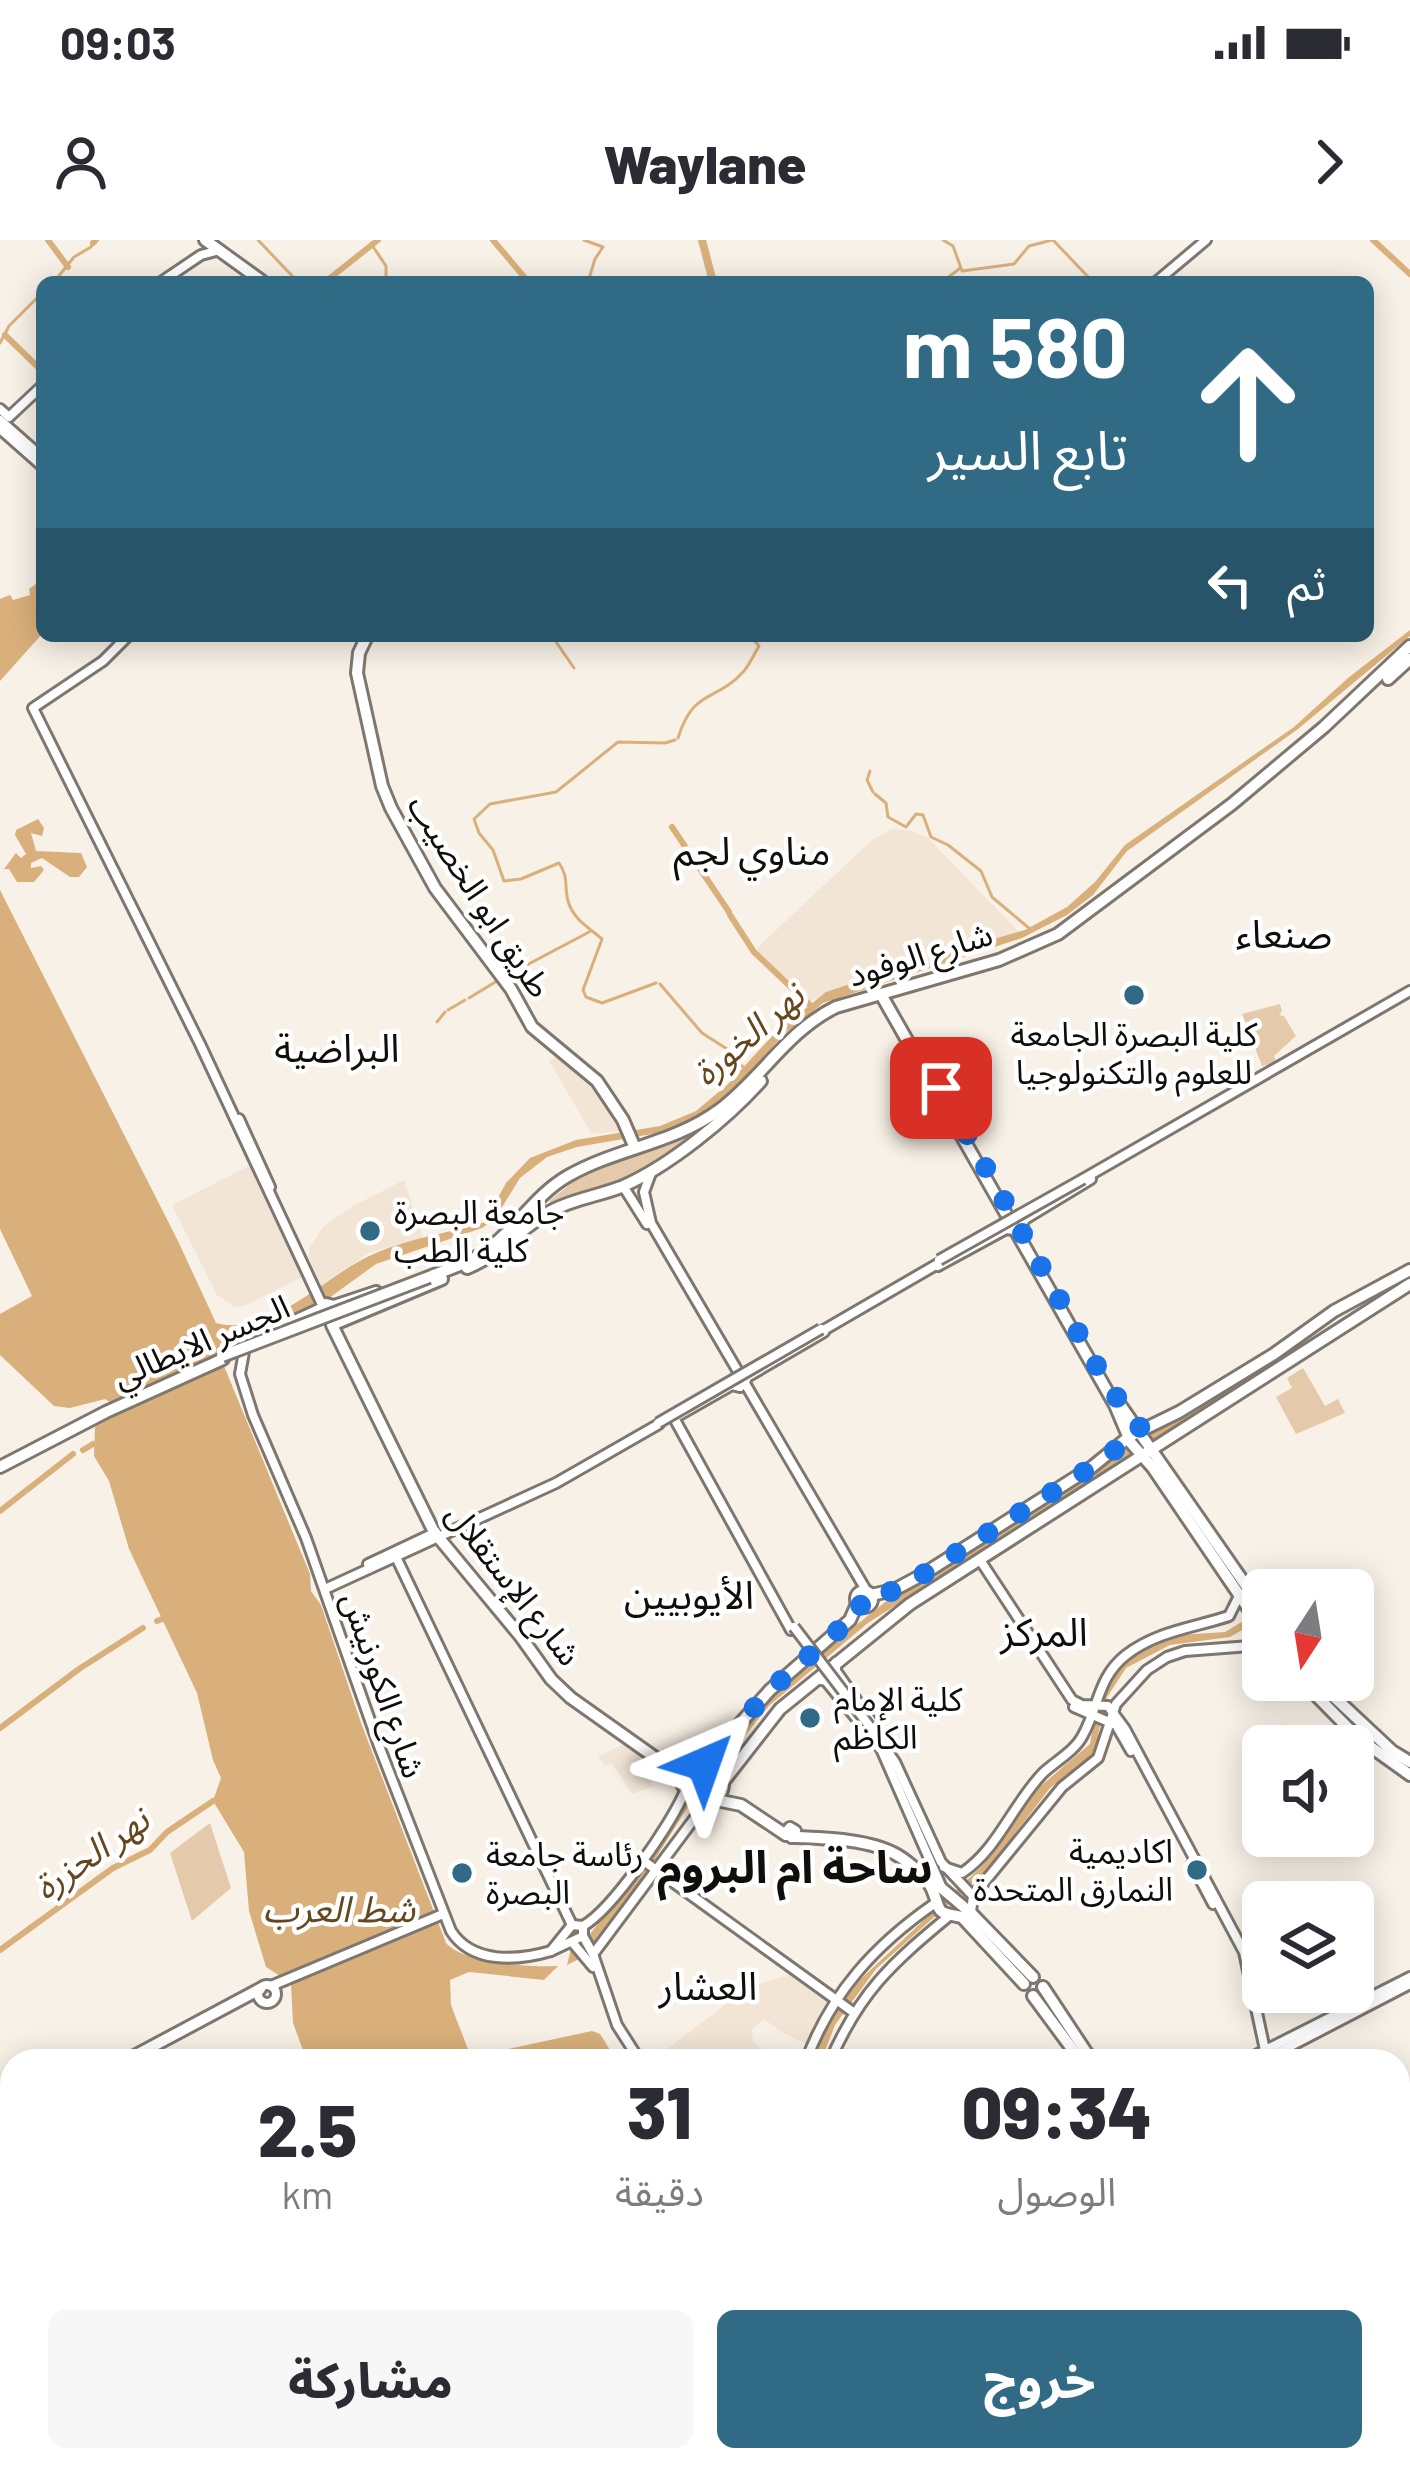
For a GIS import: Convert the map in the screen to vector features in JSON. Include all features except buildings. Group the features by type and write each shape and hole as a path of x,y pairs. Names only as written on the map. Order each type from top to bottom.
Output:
{"main road":[{"path":"206,240 258,276"},
{"path":"206,240 259,276"},
{"path":"166,276 206,240"},
{"path":"1160,276 1203,240"},
{"path":"167,276 207,251 225,254"},
{"path":"36,388 3,418 36,454"},
{"name":"شارع الإستقلال","path":"122,642 103,661 34,707 439,1536 550,1679 576,1702 674,1771 685,1790 707,1802 741,1804 790,1832"},
{"name":"طريق ابو الخصيب","path":"367,642 360,668 372,732 388,795 412,845 438,890 534,1023 603,1084 633,1140"},
{"name":"شارع الوفود","path":"429,1279 491,1258 556,1208 622,1186 655,1168 807,1032 839,1012 1000,965 1070,932 1211,827 1409,651"},
{"name":"شارع الوفود","path":"713,1120 793,1036 821,1015 999,960 1069,927 1232,805 1409,651"},
{"path":"897,994 896,1008 925,1062 1108,1386 1148,1440 1164,1475 1242,1597"},
{"path":"645,1431 1408,996"},
{"path":"884,998 925,1062"},
{"name":"شارع الوفود","path":"449,1272 490,1248 548,1189 633,1140 698,1130"},
{"path":"641,1207 655,1168"},
{"path":"935,1264 1095,1173"},
{"path":"622,1186 641,1207 869,1605"},
{"path":"548,1189 545,1202 556,1208"},
{"path":"1014,1221 1130,1441 1164,1475 1242,1592"},
{"path":"324,1305 449,1272"},
{"path":"334,1324 449,1272"},
{"path":"551,1951 579,1938 643,1861 685,1790 686,1775 702,1765 770,1690 869,1605 1130,1441 1148,1440 1342,1324 1409,1276"},
{"path":"591,1954 765,1724 837,1660 869,1605 977,1562 1141,1456 1148,1440 1179,1412 1352,1300 1409,1276"},
{"name":"الجسر الايطالي","path":"0,1465 90,1416 222,1356 429,1279"},
{"path":"350,1301 347,1311 363,1312"},
{"name":"شارع الكورنيش","path":"324,1305 246,1348 239,1374 250,1406 324,1586 379,1746 458,1942 470,1952 524,1957 551,1951"},
{"path":"324,1586 396,1557 554,1479 828,1326"},
{"path":"645,1431 677,1418 738,1378"},
{"path":"677,1418 792,1629 884,1749 944,1867 956,1880 956,1908"},
{"path":"1026,1508 1035,1524"},
{"path":"324,1586 439,1536"},
{"name":"شارع الإستقلال","path":"439,1536 566,1690 670,1763 702,1765 723,1781 730,1796 790,1832"},
{"path":"396,1557 572,1925 591,1954 629,2049"},
{"path":"977,1562 1074,1702 1110,1715 1215,1901 1248,1970 1261,2049"},
{"path":"944,1867 962,1873 986,1852 1034,1783 1079,1741 1107,1676 1134,1649 1181,1627 1229,1616 1240,1595"},
{"path":"1108,1738 1110,1715 1129,1686 1167,1657 1197,1649 1242,1647"},
{"path":"837,1660 836,1671 878,1730 956,1908"},
{"path":"815,1678 826,1681 884,1749"},
{"path":"1325,1701 1410,1762"},
{"path":"1332,1701 1384,1759 1410,1774"},
{"path":"1110,1715 1215,1901"},
{"path":"834,2049 852,2011 880,1977 956,1908 1062,1787 1095,1762 1112,1732 1121,1734"},
{"path":"790,1832 888,1847 945,1890 956,1908"},
{"path":"790,1832 890,1852 1029,1980 1025,1992 1038,1992"},
{"path":"643,1861 852,2011"},
{"path":"812,2049 836,1999 868,1958 956,1908"},
{"path":"148,2049 443,1914"},
{"path":"551,1951 572,1925"},
{"path":"1274,2049 1410,1980"},
{"path":"1038,1992 1074,2049"},
{"path":"1038,1992 1083,2049"}],"shaded area":[{"path":"892,829 928,838 1019,932 878,982 853,983 810,1002 758,953 758,947 872,840"},
{"path":"1280,1004 1279,1015 1296,1036 1274,1056 1276,1062 1262,1066 1242,1014"},
{"path":"559,1054 598,1088 622,1131 592,1134 549,1061"},
{"path":"698,1134 617,1185 552,1204 549,1201 586,1172"},
{"path":"249,1166 302,1277 235,1307 217,1295 172,1205"},
{"name":"جامعة البصرة كلية الطب","path":"404,1180 423,1238 369,1253 321,1285 309,1248 324,1226"},
{"path":"1303,1368 1325,1406 1338,1399 1345,1413 1296,1434 1276,1397 1292,1388 1287,1378"},
{"path":"627,1742 660,1764 650,1780 654,1786 632,1794 612,1763 605,1766 598,1757"},
{"path":"210,1823 231,1888 192,1921 170,1853"},
{"path":"798,1972 835,1998 811,2046 764,2019 752,2030 753,2042 761,2049 667,2049 747,1988"}],"water":[{"path":"36,584 36,641 0,681 0,599 30,595 29,589"},
{"name":"شط العرب","path":"1410,630 1410,636 1298,729 1127,851 1093,895 1067,915 1022,938 823,1003 783,1035 734,1090 694,1121 670,1131 547,1157 520,1178 494,1220 482,1228 376,1264 318,1306 252,1337 220,1344 224,1366 310,1574 311,1591 321,1605 446,1943 482,1960 558,1966 544,1980 469,1972 450,1980 451,2005 468,2049 303,2049 293,2023 291,1983 266,1967 249,1911 244,1852 213,1801 221,1778 197,1693 129,1549 109,1481 94,1456 95,1427 114,1415 116,1406 105,1399 70,1408 54,1406 0,1355 0,1314 32,1296 0,1229 0,890 216,1323 237,1325 279,1312 376,1253 485,1222 506,1183 530,1158 576,1140 660,1126 696,1111 774,1034 826,992 901,975 966,947 1025,930 1067,907 1125,845 1294,727"},
{"path":"38,819 44,828 42,836 31,833 36,851 81,853 87,867 79,877 70,877 42,858 31,863 31,868 44,870 34,882 17,882 4,869 16,853 21,858 26,854 16,830"},
{"path":"1410,1273 1410,1279 1339,1316 1291,1352 868,1623 770,1705 696,1794 625,1907 585,1956 567,1965 571,1949 590,1934 639,1872 698,1779 772,1692 894,1595 1276,1356 1354,1301"},
{"path":"1242,1622 1242,1630 1230,1637 1170,1645 1126,1668 1106,1699 1094,1754 1050,1788 987,1870 876,1969 835,2025 826,2049 818,2049 828,2022 850,1989 982,1866 1037,1789 1090,1744 1097,1702 1107,1680 1127,1658 1179,1635 1225,1632"},
{"name":"شط العرب","path":"592,2031 600,2034 609,2049 508,2049"}],"waterway":[{"path":"48,240 68,267"},
{"path":"59,276 93,240"},
{"path":"93,243 96,240"},
{"path":"258,240 292,276"},
{"path":"333,276 378,240"},
{"path":"493,240 523,276"},
{"path":"584,240 603,247 590,276"},
{"path":"702,240 711,276"},
{"path":"943,240 953,246 962,271 1014,264 1029,246 1052,240"},
{"name":"نهر الخورة","path":"1373,240 1410,274"},
{"path":"1054,241 1087,276"},
{"path":"372,245 386,266 386,276"},
{"path":"950,276 959,269"},
{"path":"0,343 9,326 36,299"},
{"path":"5,335 36,365"},
{"path":"556,642 574,668"},
{"path":"678,738 691,711 746,668 759,646 755,642"},
{"path":"656,983 602,1003 586,997 583,990 602,939 573,913 559,863 504,881 493,850 474,819 490,804 556,792 618,742 675,740"},
{"path":"870,771 867,780 873,792"},
{"path":"875,794 886,803 888,817 906,827 916,814 923,815 931,837 981,871 992,897 1030,929"},
{"path":"672,827 729,912"},
{"path":"730,915 754,952 811,1006"},
{"path":"508,975 591,931"},
{"path":"469,998 497,981"},
{"path":"660,984 702,1033 727,1049 743,1067"},
{"path":"448,1010 465,1000"},
{"path":"437,1022 445,1012"},
{"path":"83,1450 93,1444"},
{"path":"0,1511 73,1454"},
{"path":"157,1621 165,1618"},
{"path":"0,1728 143,1628"},
{"name":"نهر الحزرة","path":"0,1950 113,1868 150,1850 167,1832 213,1801"}],"place":[{"name":"كلية البصرة الجامعة للعلوم والتكنولوجيا","path":"1134,995"},
{"name":"جامعة البصرة كلية الطب","path":"370,1231"},
{"name":"كلية الإمام الكاظم","path":"810,1718"},
{"name":"اكاديمية النمارق المتحدة","path":"1197,1870"},
{"name":"رئاسة جامعة البصرة","path":"462,1873"}],"district":[{"name":"مناوي لجم","path":"752,851"},
{"name":"صنعاء","path":"1284,934"},
{"name":"البراضية","path":"337,1048"},
{"name":"الأيوبيين","path":"689,1595"},
{"name":"المركز","path":"1044,1632"},
{"name":"ساحة ام البروم","path":"795,1867"},
{"name":"العشار","path":"708,1986"}],"route":[{"path":"704,1764 770,1690 850,1620 857,1604 865,1607 872,1595 890,1592 922,1575 1142,1430 1108,1386 941,1088"}]}
